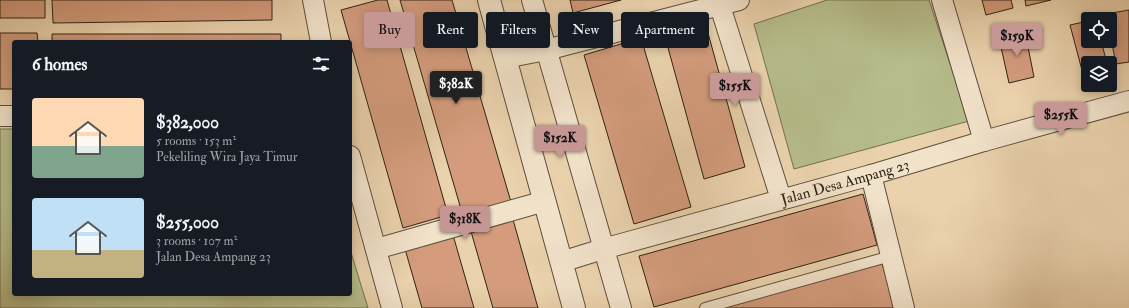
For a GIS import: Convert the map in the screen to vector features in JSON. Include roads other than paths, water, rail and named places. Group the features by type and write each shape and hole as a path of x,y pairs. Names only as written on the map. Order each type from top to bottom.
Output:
{"street":[{"path":"313,0 321,40"},
{"path":"488,0 506,58 574,308"},
{"path":"532,0 621,308"},
{"path":"506,58 546,50 739,0"},
{"path":"942,0 984,141"},
{"path":"720,6 781,199"},
{"name":"Jalan Desa Ampang 23","path":"561,262 1129,101"},
{"path":"0,116 12,116"},
{"path":"352,163 392,308"},
{"path":"872,174 904,308"},
{"path":"376,248 545,201"}],"lane":[{"path":"705,308 891,256"}]}
